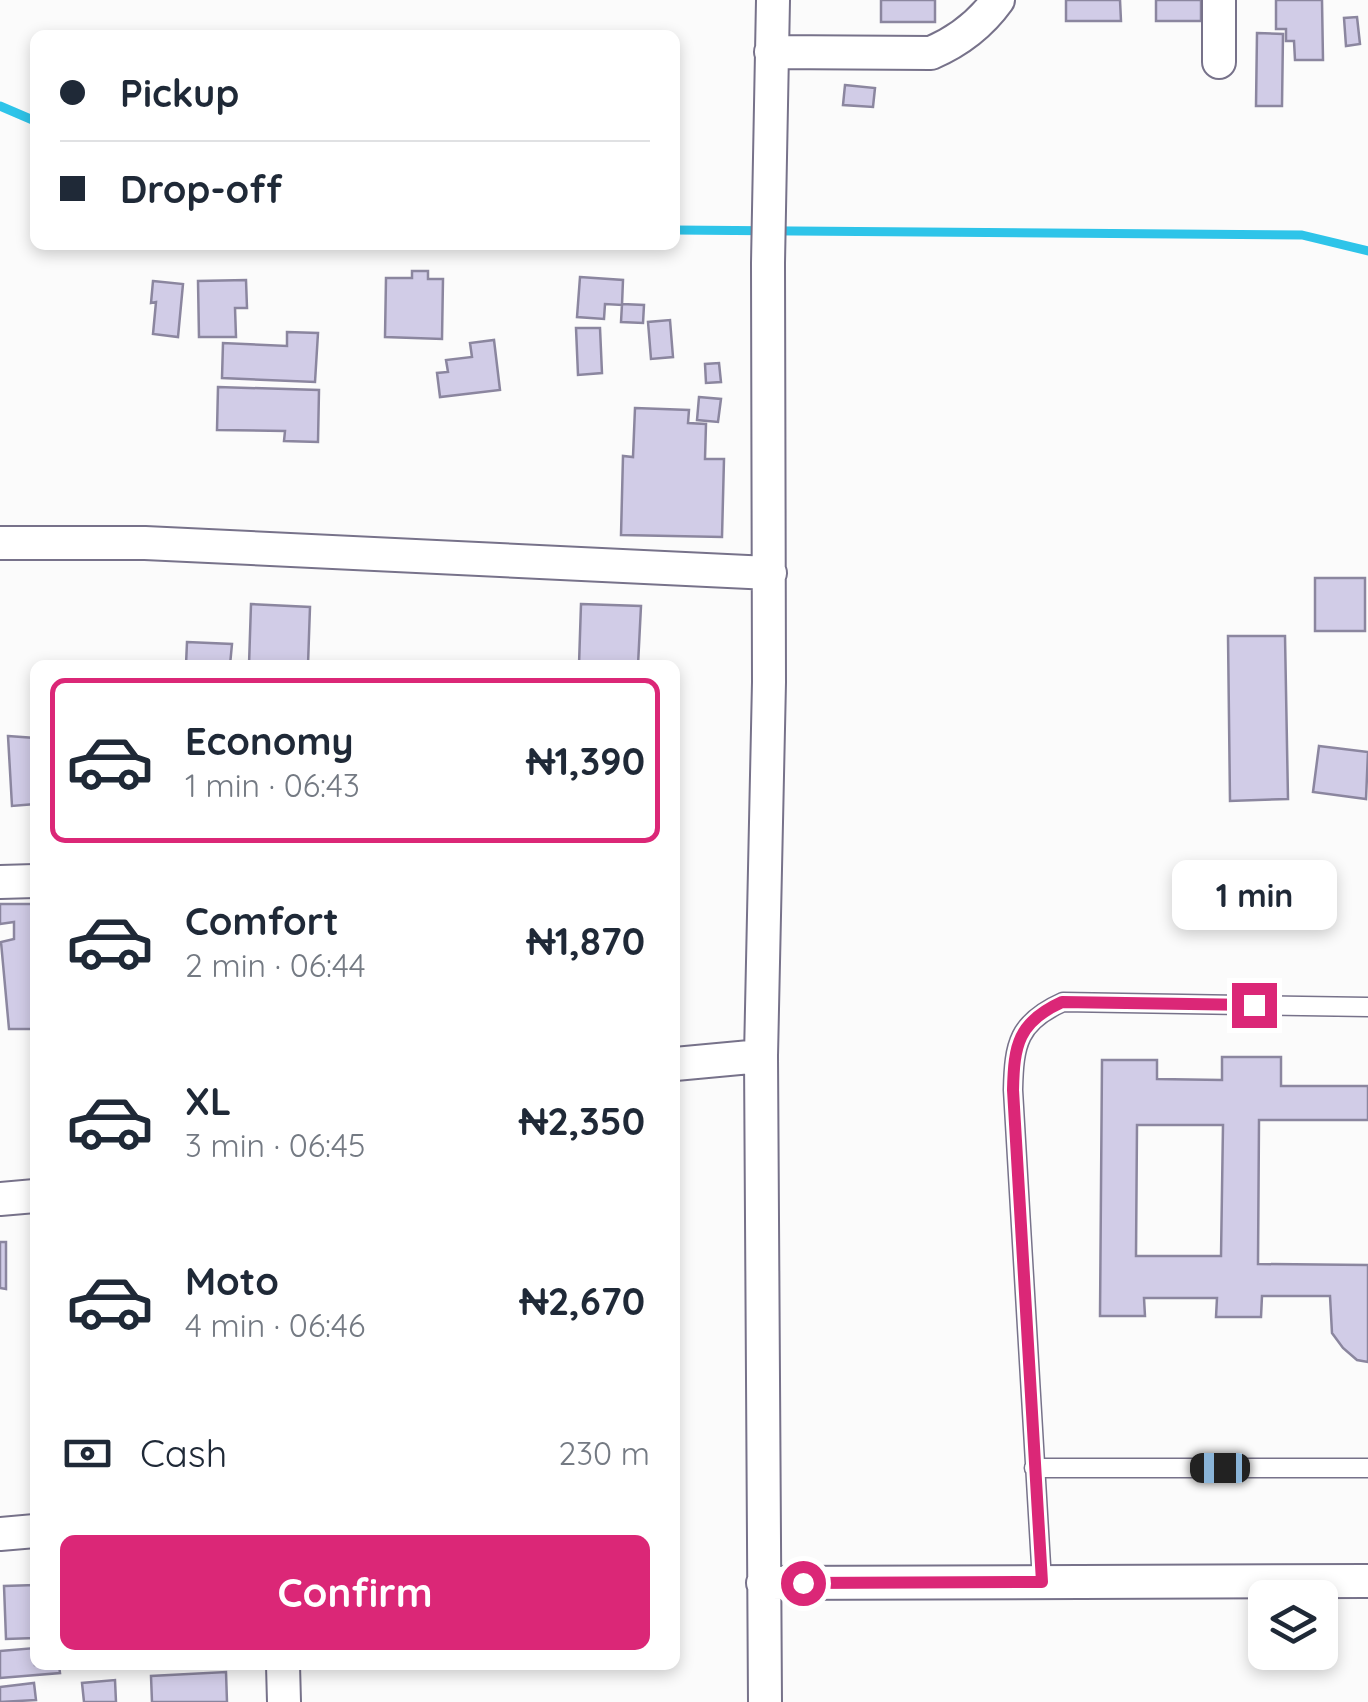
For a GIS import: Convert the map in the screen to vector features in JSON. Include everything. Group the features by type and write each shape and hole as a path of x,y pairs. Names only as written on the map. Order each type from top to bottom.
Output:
{"street":[{"path":"765,1702 761,1056 770,573 772,0"},
{"path":"772,52 931,53 953,44 971,16 998,0"},
{"path":"1218,0 1219,62"},
{"path":"0,543 164,544 770,573"},
{"path":"0,882 30,880"},
{"path":"680,1064 761,1056"},
{"path":"0,1199 30,1196"},
{"path":"0,1534 30,1531"},
{"path":"763,1583 1368,1581"},
{"path":"284,1670 284,1702"}],"lane":[{"path":"1042,1582 1013,1090 1014,1053 1023,1030 1043,1011 1062,1002 1368,1007"},
{"path":"1034,1468 1368,1468"}],"building":[{"path":"881,0 935,0 935,22 881,22"},
{"path":"1066,0 1120,0 1121,21 1066,21"},
{"path":"1156,0 1201,0 1201,21 1156,21"},
{"path":"1276,0 1322,0 1323,60 1295,60 1294,41 1286,41 1286,29 1276,29"},
{"path":"1357,17 1360,44 1346,46 1344,18"},
{"path":"1257,33 1283,34 1282,106 1256,106"},
{"path":"845,85 875,88 873,107 843,105"},
{"path":"412,271 428,271 428,279 443,279 442,339 385,337 386,278 412,278"},
{"path":"580,277 623,280 622,305 605,304 604,319 577,317"},
{"path":"246,280 247,308 235,308 236,337 199,337 198,281"},
{"path":"153,281 183,284 178,337 153,334"},
{"path":"622,304 644,305 643,323 621,322"},
{"path":"670,320 673,357 651,359 648,322"},
{"path":"576,328 600,328 602,373 578,375"},
{"path":"287,332 318,333 315,382 222,378 223,343 287,346"},
{"path":"494,340 500,390 440,397 437,373 448,372 446,360 472,357 470,343"},
{"path":"719,363 721,382 706,383 705,364"},
{"path":"218,387 319,390 318,442 284,441 285,431 217,430"},
{"path":"699,397 721,399 718,422 697,420"},
{"path":"635,408 689,410 688,423 706,424 705,459 724,459 722,537 621,535 623,456 633,457"},
{"path":"1315,578 1365,578 1365,631 1315,631"},
{"path":"251,604 310,607 308,660 249,660"},
{"path":"581,604 641,606 638,660 579,660"},
{"path":"1228,636 1285,636 1288,799 1230,801"},
{"path":"187,642 232,644 230,660 186,660"},
{"path":"8,736 30,738 30,804 12,806"},
{"path":"1319,746 1368,752 1366,799 1313,792"},
{"path":"0,904 30,904 30,1029 9,1029 1,942 14,939 14,922 0,924"},
{"path":"1222,1057 1281,1057 1281,1086 1368,1086 1368,1120 1259,1120 1258,1264 1368,1265 1368,1362 1357,1360 1332,1333 1330,1296 1262,1296 1261,1317 1216,1317 1217,1298 1144,1298 1145,1316 1100,1316 1102,1060 1157,1060 1157,1079 1222,1080","holes":["1137,1125 1223,1125 1221,1256 1136,1256"]},
{"path":"0,1242 6,1242 6,1289 0,1288"},
{"path":"30,1585 30,1638 6,1639 4,1586"},
{"path":"30,1648 30,1670 60,1673 0,1678 0,1651"},
{"path":"226,1672 227,1702 152,1702 151,1676"},
{"path":"115,1680 116,1702 84,1702 82,1683"},
{"path":"34,1683 36,1700 0,1702 0,1687"}],"waterway":[{"path":"0,106 30,119"},
{"path":"680,230 1302,235 1368,251"}],"route":[{"path":"803,1583 1042,1582 1014,1053 1023,1030 1043,1011 1062,1002 1254,1005"}]}
